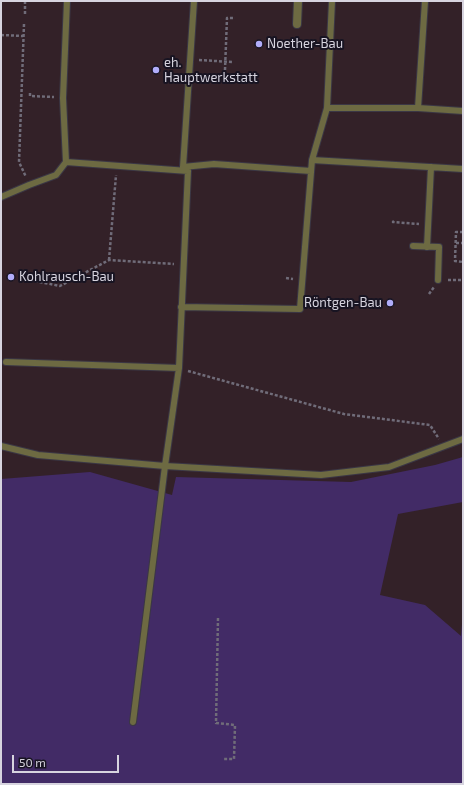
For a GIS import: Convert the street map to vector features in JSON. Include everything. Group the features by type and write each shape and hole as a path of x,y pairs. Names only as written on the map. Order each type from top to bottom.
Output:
{"street":[{"path":"297,24 298,1"}],"lane":[{"path":"1,197 56,175 66,162 63,98 66,1"},
{"path":"133,722 165,466 179,368 185,169 194,1"},
{"path":"181,306 300,309 312,160 327,108 332,1"},
{"path":"418,108 425,1"},
{"path":"327,108 418,108 463,111"},
{"path":"312,160 463,169"},
{"path":"66,162 117,167 185,169 214,164 311,171"},
{"path":"427,247 431,167"},
{"path":"413,246 439,247 438,280"},
{"path":"6,362 179,368"},
{"path":"1,446 38,455 165,466 321,474 389,467 463,439"}],"path":[{"path":"25,1 25,14"},
{"path":"225,70 228,18 235,18"},
{"path":"24,24 19,162 29,185"},
{"path":"1,35 23,36"},
{"path":"190,60 232,62"},
{"path":"30,93 30,96 36,95 63,98"},
{"path":"109,260 117,167"},
{"path":"394,221 393,222 428,224"},
{"path":"463,232 456,232 455,261 463,262"},
{"path":"456,243 463,243"},
{"path":"20,278 60,286 109,260 183,265"},
{"path":"179,368 344,414 430,425 444,446"},
{"path":"218,618 216,724 235,725 234,760 224,759"}],"shaded area":[{"path":"1,1 463,1 462,636 1,784"},
{"path":"463,457 463,502 398,514 380,595 425,605 461,636 463,613 463,784 1,784 1,479 90,472 172,495 176,477 351,482 435,465"}],"place":[{"name":"Noether-Bau","path":"259,44"},
{"name":"eh. Hauptwerkstatt","path":"156,70"},
{"name":"Kohlrausch-Bau","path":"11,277"},
{"name":"Röntgen-Bau","path":"390,303"}]}
